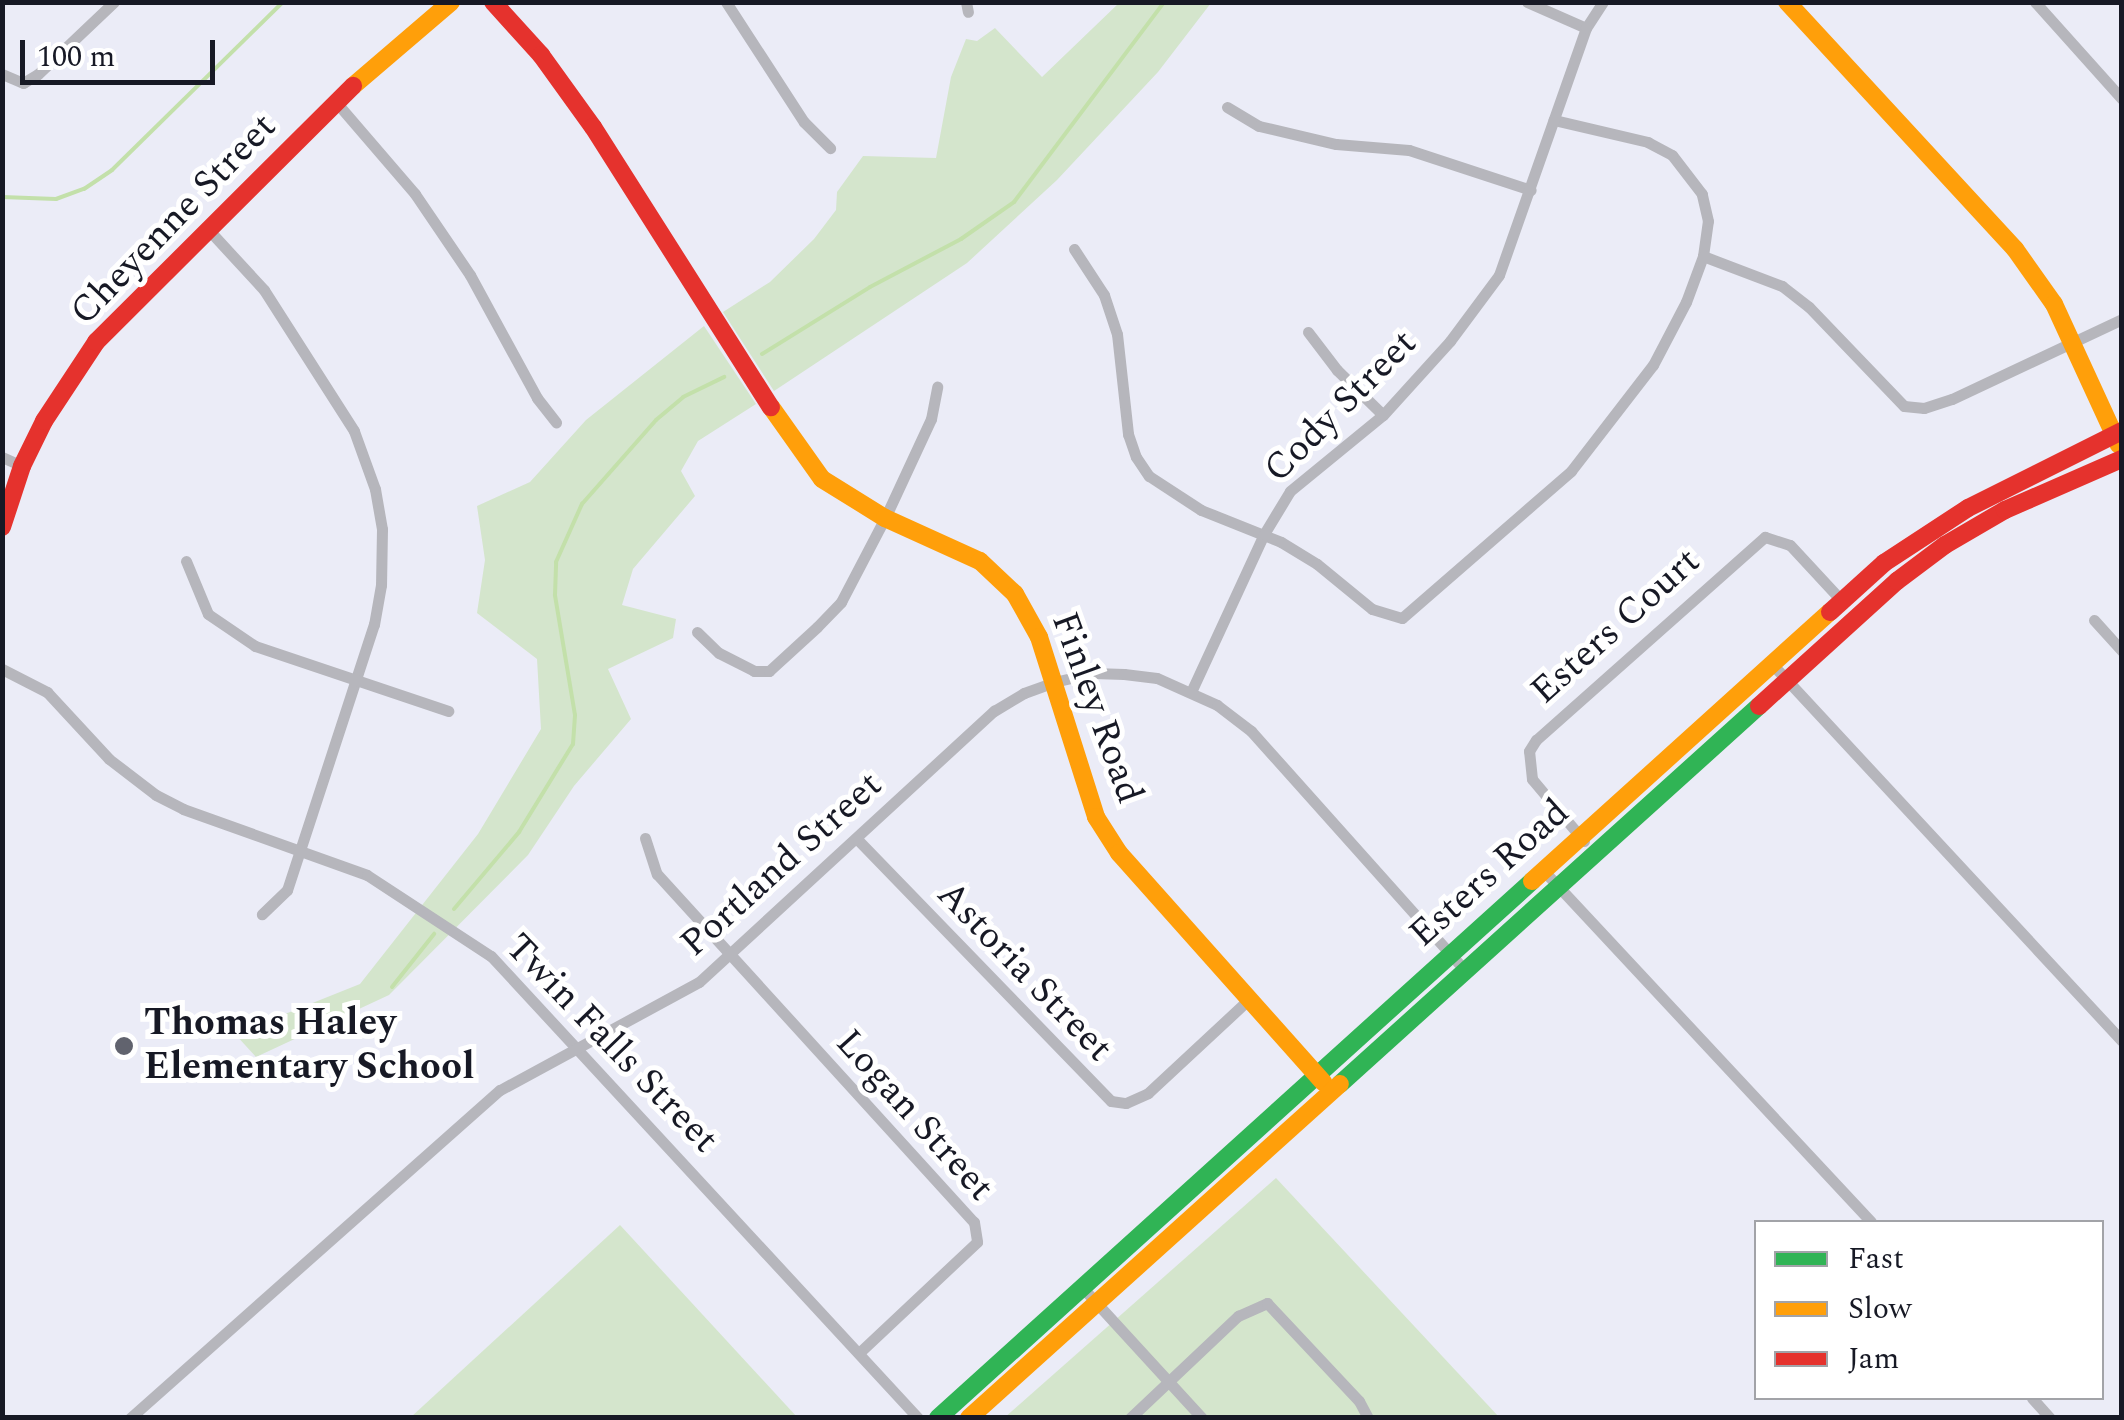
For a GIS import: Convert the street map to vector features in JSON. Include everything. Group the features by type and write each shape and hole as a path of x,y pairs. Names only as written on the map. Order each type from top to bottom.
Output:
{"main road":[{"name":"Cheyenne Street","path":"2,527 22,466 44,420 96,342 336,102 401,41 451,2"},
{"name":"Finley Road","path":"493,2 541,56 594,127 792,441 822,479 885,518 958,548 992,570 1026,610 1054,682 1096,817 1119,853 1330,1090"},
{"path":"1787,2 2016,249 2054,304 2120,434 2121,459"},
{"name":"Esters Road","path":"938,1418 1884,563 1939,526 2120,434"},
{"name":"Esters Road","path":"969,1418 1897,580 1945,545 2005,510 2121,459"}],"street":[{"path":"2,74 23,83 38,74 114,2"},
{"path":"726,2 804,122 830,148"},
{"path":"1527,2 1586,28"},
{"name":"Cody Street","path":"1191,692 1264,534 1290,491 1313,468 1382,415 1450,341 1499,275 1586,28 1604,2"},
{"path":"2035,2 2122,99"},
{"path":"336,102 416,194 470,275 537,398 556,422"},
{"path":"1227,107 1259,126 1336,144 1409,150 1531,190"},
{"path":"1074,249 1104,296 1116,334 1128,434 1136,458 1150,476 1179,499 1264,534 1317,564 1372,609 1402,618 1571,471 1633,395 1686,302 1704,256 1708,222 1702,194 1672,156 1648,142 1554,120"},
{"path":"207,228 264,290 354,431 375,489 382,529 374,624 287,890 262,914"},
{"path":"1704,256 1782,286 1809,306 1904,406 1924,408 1952,399 2122,319"},
{"path":"1308,332 1336,370 1382,415"},
{"path":"698,632 719,653 754,671 769,671 840,602 932,420 936,388"},
{"path":"2,457 22,466"},
{"name":"Esters Court","path":"1594,852 1532,780 1529,751 1550,727 1765,537 1790,545 1841,600"},
{"path":"186,562 208,614 255,646 448,711"},
{"path":"2094,620 2122,651"},
{"path":"1772,664 2122,1042"},
{"name":"Twin Falls Street","path":"2,668 46,692 109,759 156,795 182,810 367,875 492,956 918,1418"},
{"name":"Portland Street","path":"130,1418 500,1090 699,982 994,712 1024,692 1093,673 1157,678 1191,692 1250,732 1464,969"},
{"path":"644,838 657,874 729,957"},
{"name":"Astoria Street","path":"858,839 1110,1101 1126,1104 1148,1093 1248,999"},
{"path":"1543,870 1869,1220"},
{"name":"Logan Street","path":"729,957 974,1222 979,1234 977,1242 859,1353"},
{"path":"1081,1286 1202,1418"},
{"path":"1130,1418 1238,1316 1267,1303 1359,1401 1368,1418"}],"green space":[{"path":"1119,3 1211,3 1158,72 1057,180 967,263 774,391 723,312 770,282 814,239 836,210 837,192 863,156 936,158 951,77 966,39 977,41 995,28 1042,77"},
{"path":"704,326 756,404 698,441 681,471 695,496 633,569 622,605 676,619 673,638 608,669 631,719 574,786 528,855 389,995 256,1057 235,1034 360,984 478,834 541,729 537,659 477,613 485,560 477,506 530,482 586,420"},
{"path":"1276,1178 1499,1417 1004,1418"},
{"path":"620,1225 797,1417 411,1417"}],"waterway":[{"path":"2,197 56,199 84,189 112,170 283,2"},
{"path":"762,354 870,287 961,239 1014,202 1164,2"},
{"path":"454,909 519,832 573,744 575,715 555,595 556,562 582,504 656,420 683,397 724,377"},
{"path":"392,987 434,934"}],"traffic: fast":[{"path":"1340,1084 1759,706"},
{"path":"938,1418 1532,881"}],"traffic: slow":[{"path":"353,86 451,2"},
{"path":"1787,2 2015,249 2054,304 2119,445"},
{"path":"771,407 822,479 885,518 980,561 1015,594 1039,637 1096,817 1119,853 1323,1082"},
{"path":"1532,881 1830,612"},
{"path":"969,1418 1340,1084"}],"traffic: jam":[{"path":"493,2 541,55 593,127 771,407"},
{"path":"2,527 22,466 44,421 96,342 353,86"},
{"path":"1830,612 1884,563 1968,508 2122,431"},
{"path":"1759,706 1897,581 1945,545 2005,510 2122,459"}],"place":[{"name":"Thomas Haley Elementary School","path":"124,1046"}]}
